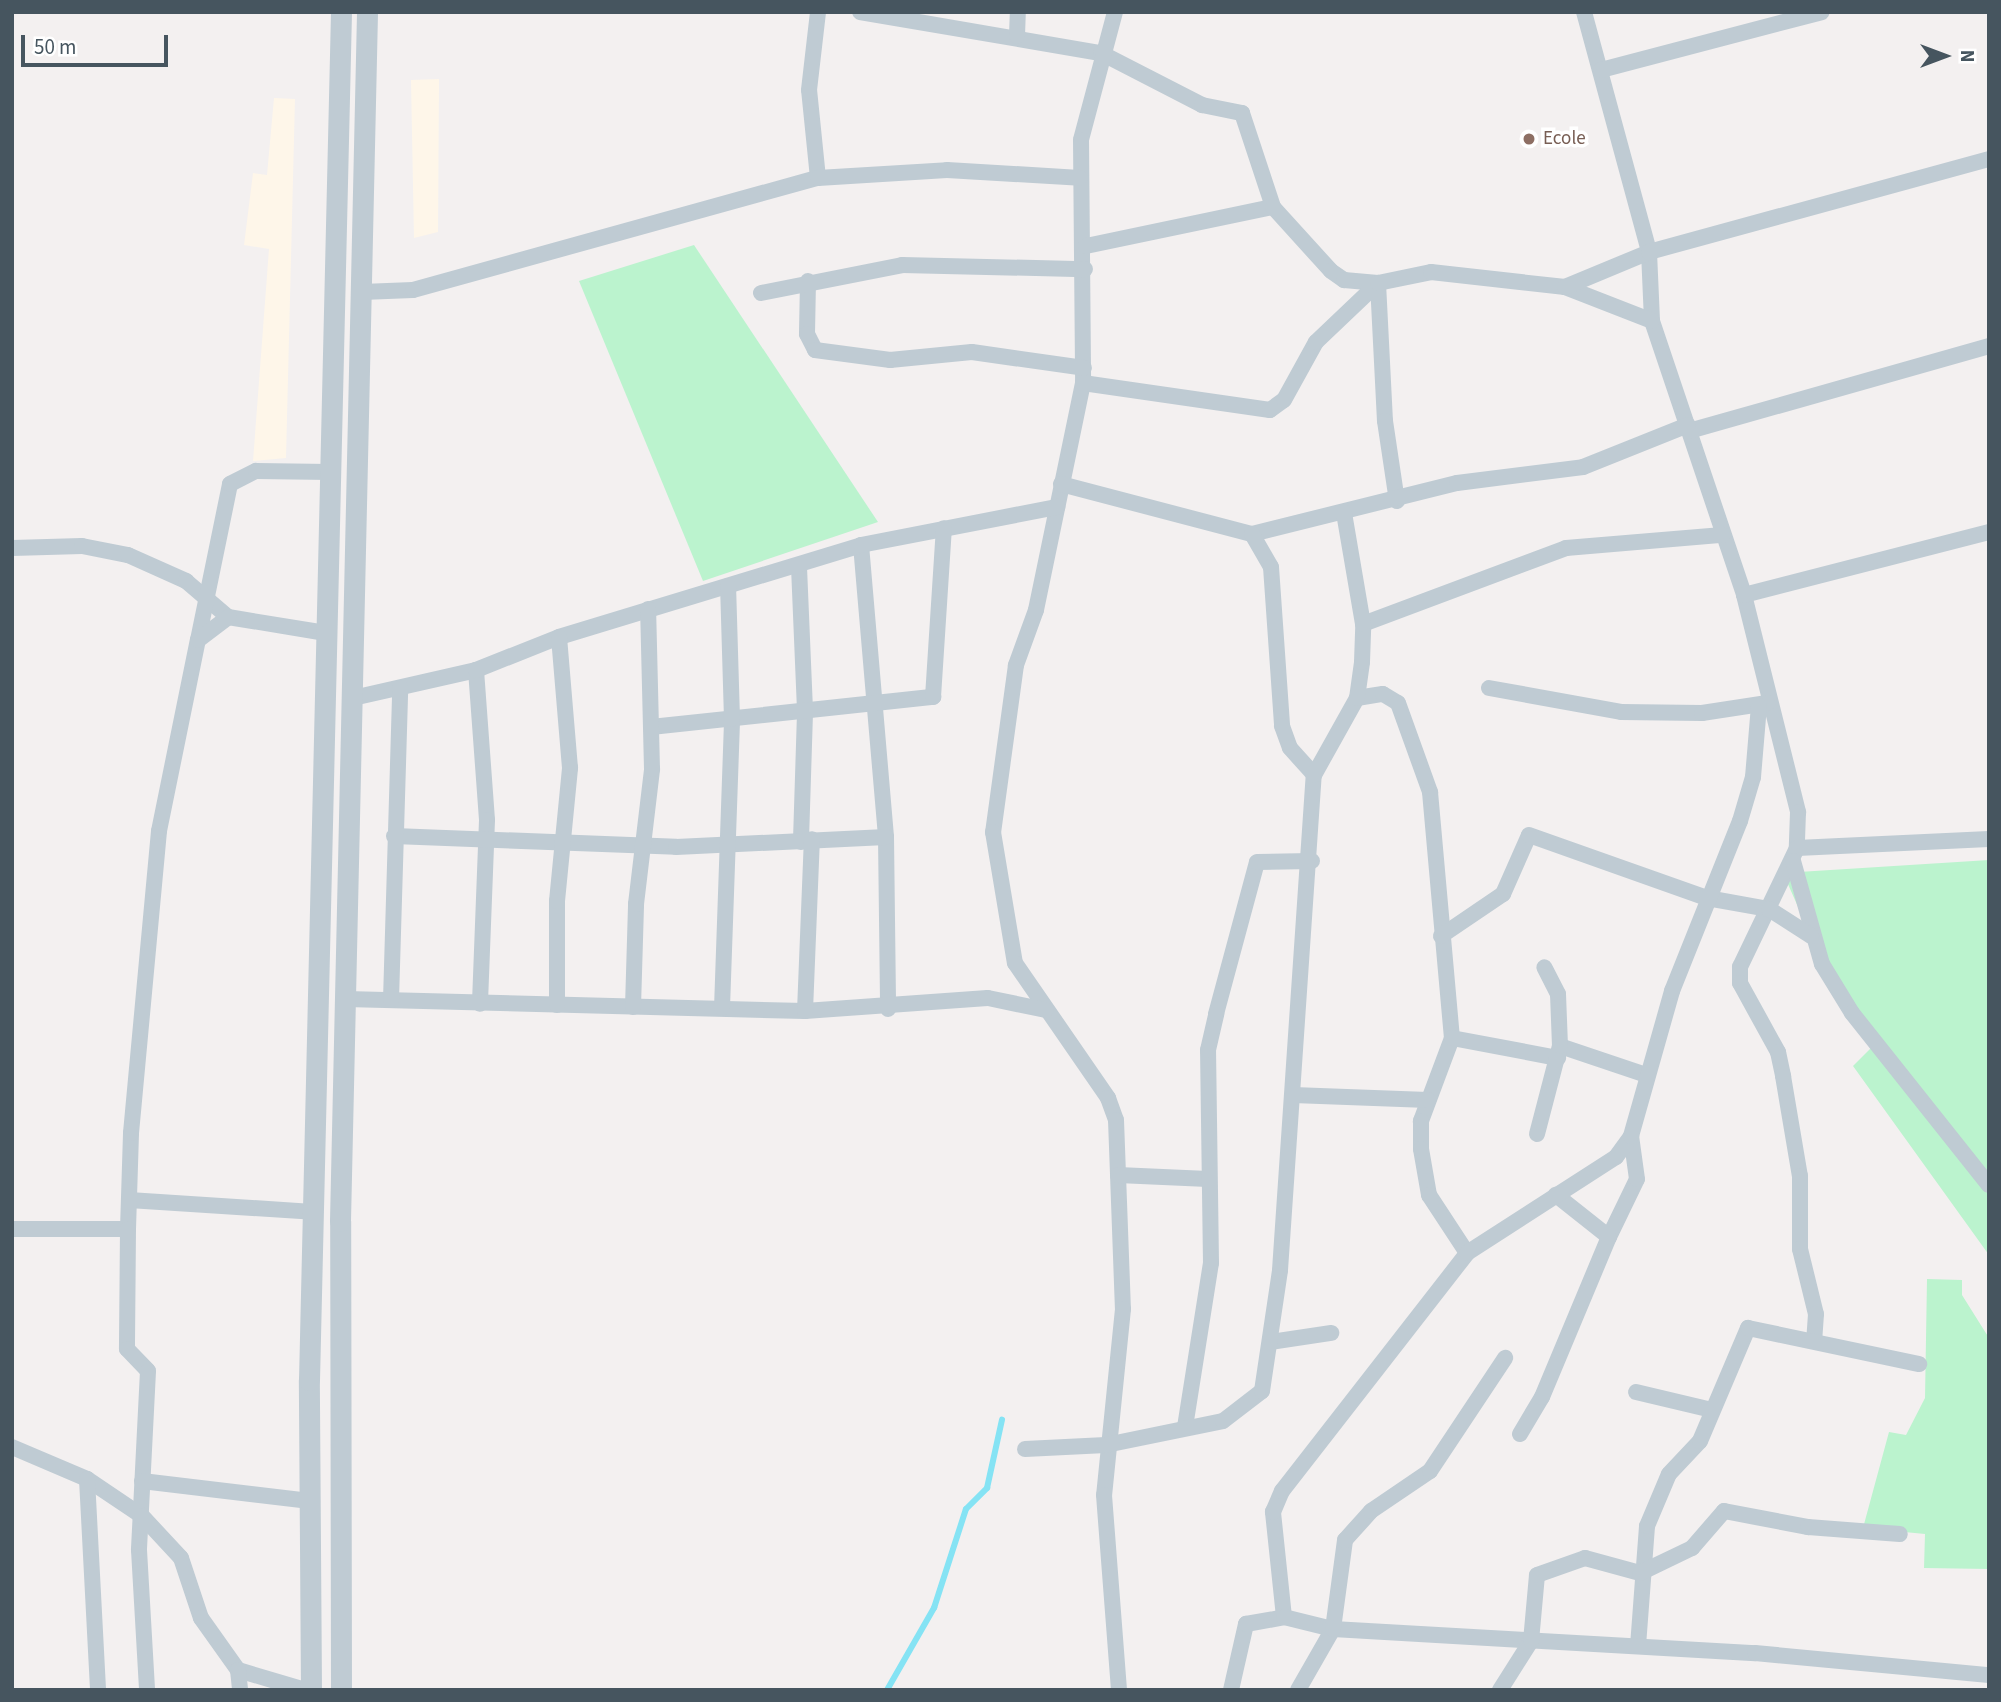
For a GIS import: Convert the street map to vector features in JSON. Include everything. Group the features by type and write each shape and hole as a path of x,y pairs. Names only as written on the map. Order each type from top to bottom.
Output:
{"street":[{"path":"311,1690 313,1212 341,12"},
{"path":"341,1690 346,999 367,12"},
{"path":"818,12 809,90 818,178"},
{"path":"860,12 944,20 1101,53 1202,105 1244,115 1273,207 1302,246 1337,276 1378,283 1431,272 1565,287 1652,321"},
{"path":"1017,36 1018,12"},
{"path":"1115,12 1087,103 1080,178 1086,246 1084,376 1037,610 1016,665 993,832 1007,942 1045,1010 1113,1108 1123,1309 1106,1445 1111,1635 1119,1690"},
{"path":"1584,12 1649,252 1652,321 1744,595 1766,703 1798,813 1795,855 1811,936 1852,1013 1989,1185"},
{"path":"1601,70 1822,12"},
{"path":"1565,287 1649,252 1989,159"},
{"path":"362,292 413,290 818,178 947,170 1080,178"},
{"path":"1086,246 1273,207"},
{"path":"761,293 808,281 949,262 1085,269"},
{"path":"808,281 807,334 815,350 890,360 972,352 1084,376 1270,410 1284,400 1316,342 1378,283"},
{"path":"1378,283 1385,421 1397,501"},
{"path":"1061,484 1252,534 1397,501 1457,483 1583,467 1688,428 1989,346"},
{"path":"147,1690 142,1481 148,1371 127,1349 128,1229 159,831 198,640 220,512 237,477 330,471"},
{"path":"353,698 476,670 559,637 799,567 861,545 1056,507"},
{"path":"1026,1448 1106,1445 1223,1421 1258,1399 1270,1342 1293,1095 1312,861 1314,775 1357,698 1363,624 1344,513"},
{"path":"651,727 876,704 934,694 944,528"},
{"path":"1744,595 1989,532"},
{"path":"1252,534 1271,567 1282,726 1290,748 1314,775"},
{"path":"1363,624 1566,548 1722,535"},
{"path":"861,545 886,837 888,1009"},
{"path":"12,548 82,546 128,555 186,581 228,617 326,633"},
{"path":"799,567 807,840 805,1011"},
{"path":"722,1008 732,719 727,586"},
{"path":"633,1007 651,727 648,609"},
{"path":"198,640 228,617"},
{"path":"556,1005 556,901 565,843 570,768 559,637"},
{"path":"476,670 487,840 478,924 480,1004"},
{"path":"391,1000 400,688"},
{"path":"1489,688 1621,712 1766,703"},
{"path":"1357,698 1383,694 1398,703 1420,755 1452,1038 1420,1121 1429,1195 1468,1253"},
{"path":"1284,1617 1275,1502 1468,1253 1616,1157 1631,1136 1646,1075 1707,898 1753,778 1766,703"},
{"path":"1441,936 1503,894 1529,835 1707,898 1769,909 1811,936"},
{"path":"394,836 642,847 728,846 886,837"},
{"path":"1795,855 1989,839"},
{"path":"1795,855 1740,968 1740,983 1778,1052 1783,1076 1800,1176 1800,1249 1816,1314 1814,1340"},
{"path":"1185,1427 1208,1298 1208,1050 1253,873 1262,859 1312,861"},
{"path":"1537,1134 1559,1052 1559,994 1544,967"},
{"path":"346,999 805,1011 888,1009 988,998 1045,1010"},
{"path":"1452,1038 1559,1052 1646,1075"},
{"path":"1293,1095 1428,1100"},
{"path":"1520,1434 1542,1397 1609,1237 1637,1179 1631,1136"},
{"path":"1118,1175 1208,1179"},
{"path":"1556,1195 1609,1237"},
{"path":"129,1200 313,1212"},
{"path":"12,1229 128,1229"},
{"path":"1638,1646 1640,1573 1656,1501 1681,1457 1700,1441 1748,1328 1919,1364"},
{"path":"1270,1342 1331,1333"},
{"path":"1298,1690 1333,1629 1345,1540 1371,1511 1430,1471 1505,1358"},
{"path":"1636,1392 1712,1410"},
{"path":"12,1447 87,1479 142,1516 181,1558 201,1618 238,1670 240,1690"},
{"path":"87,1479 98,1690"},
{"path":"142,1481 310,1501"},
{"path":"1500,1690 1531,1641 1537,1575 1585,1558 1640,1573 1692,1548 1724,1511 1808,1527 1900,1534"},
{"path":"1231,1690 1246,1624 1284,1617 1333,1629 1638,1646 1989,1675"},
{"path":"238,1670 305,1690"}],"shaded area":[{"path":"439,79 438,232 414,238 411,80"},
{"path":"274,98 295,99 286,458 253,461 269,249 244,245 253,173 267,175"}],"green space":[{"path":"694,245 878,522 703,581 579,281"},
{"path":"1989,860 1989,1255 1853,1066 1876,1043 1811,936 1783,873"},
{"path":"1927,1279 1962,1280 1962,1295 1989,1338 1989,1569 1924,1568 1925,1534 1863,1528 1889,1432 1906,1435 1925,1398"}],"waterway":[{"path":"887,1690 934,1608 966,1509 987,1488 1002,1420"}],"place":[{"name":"Ecole","path":"1529,139"}]}
